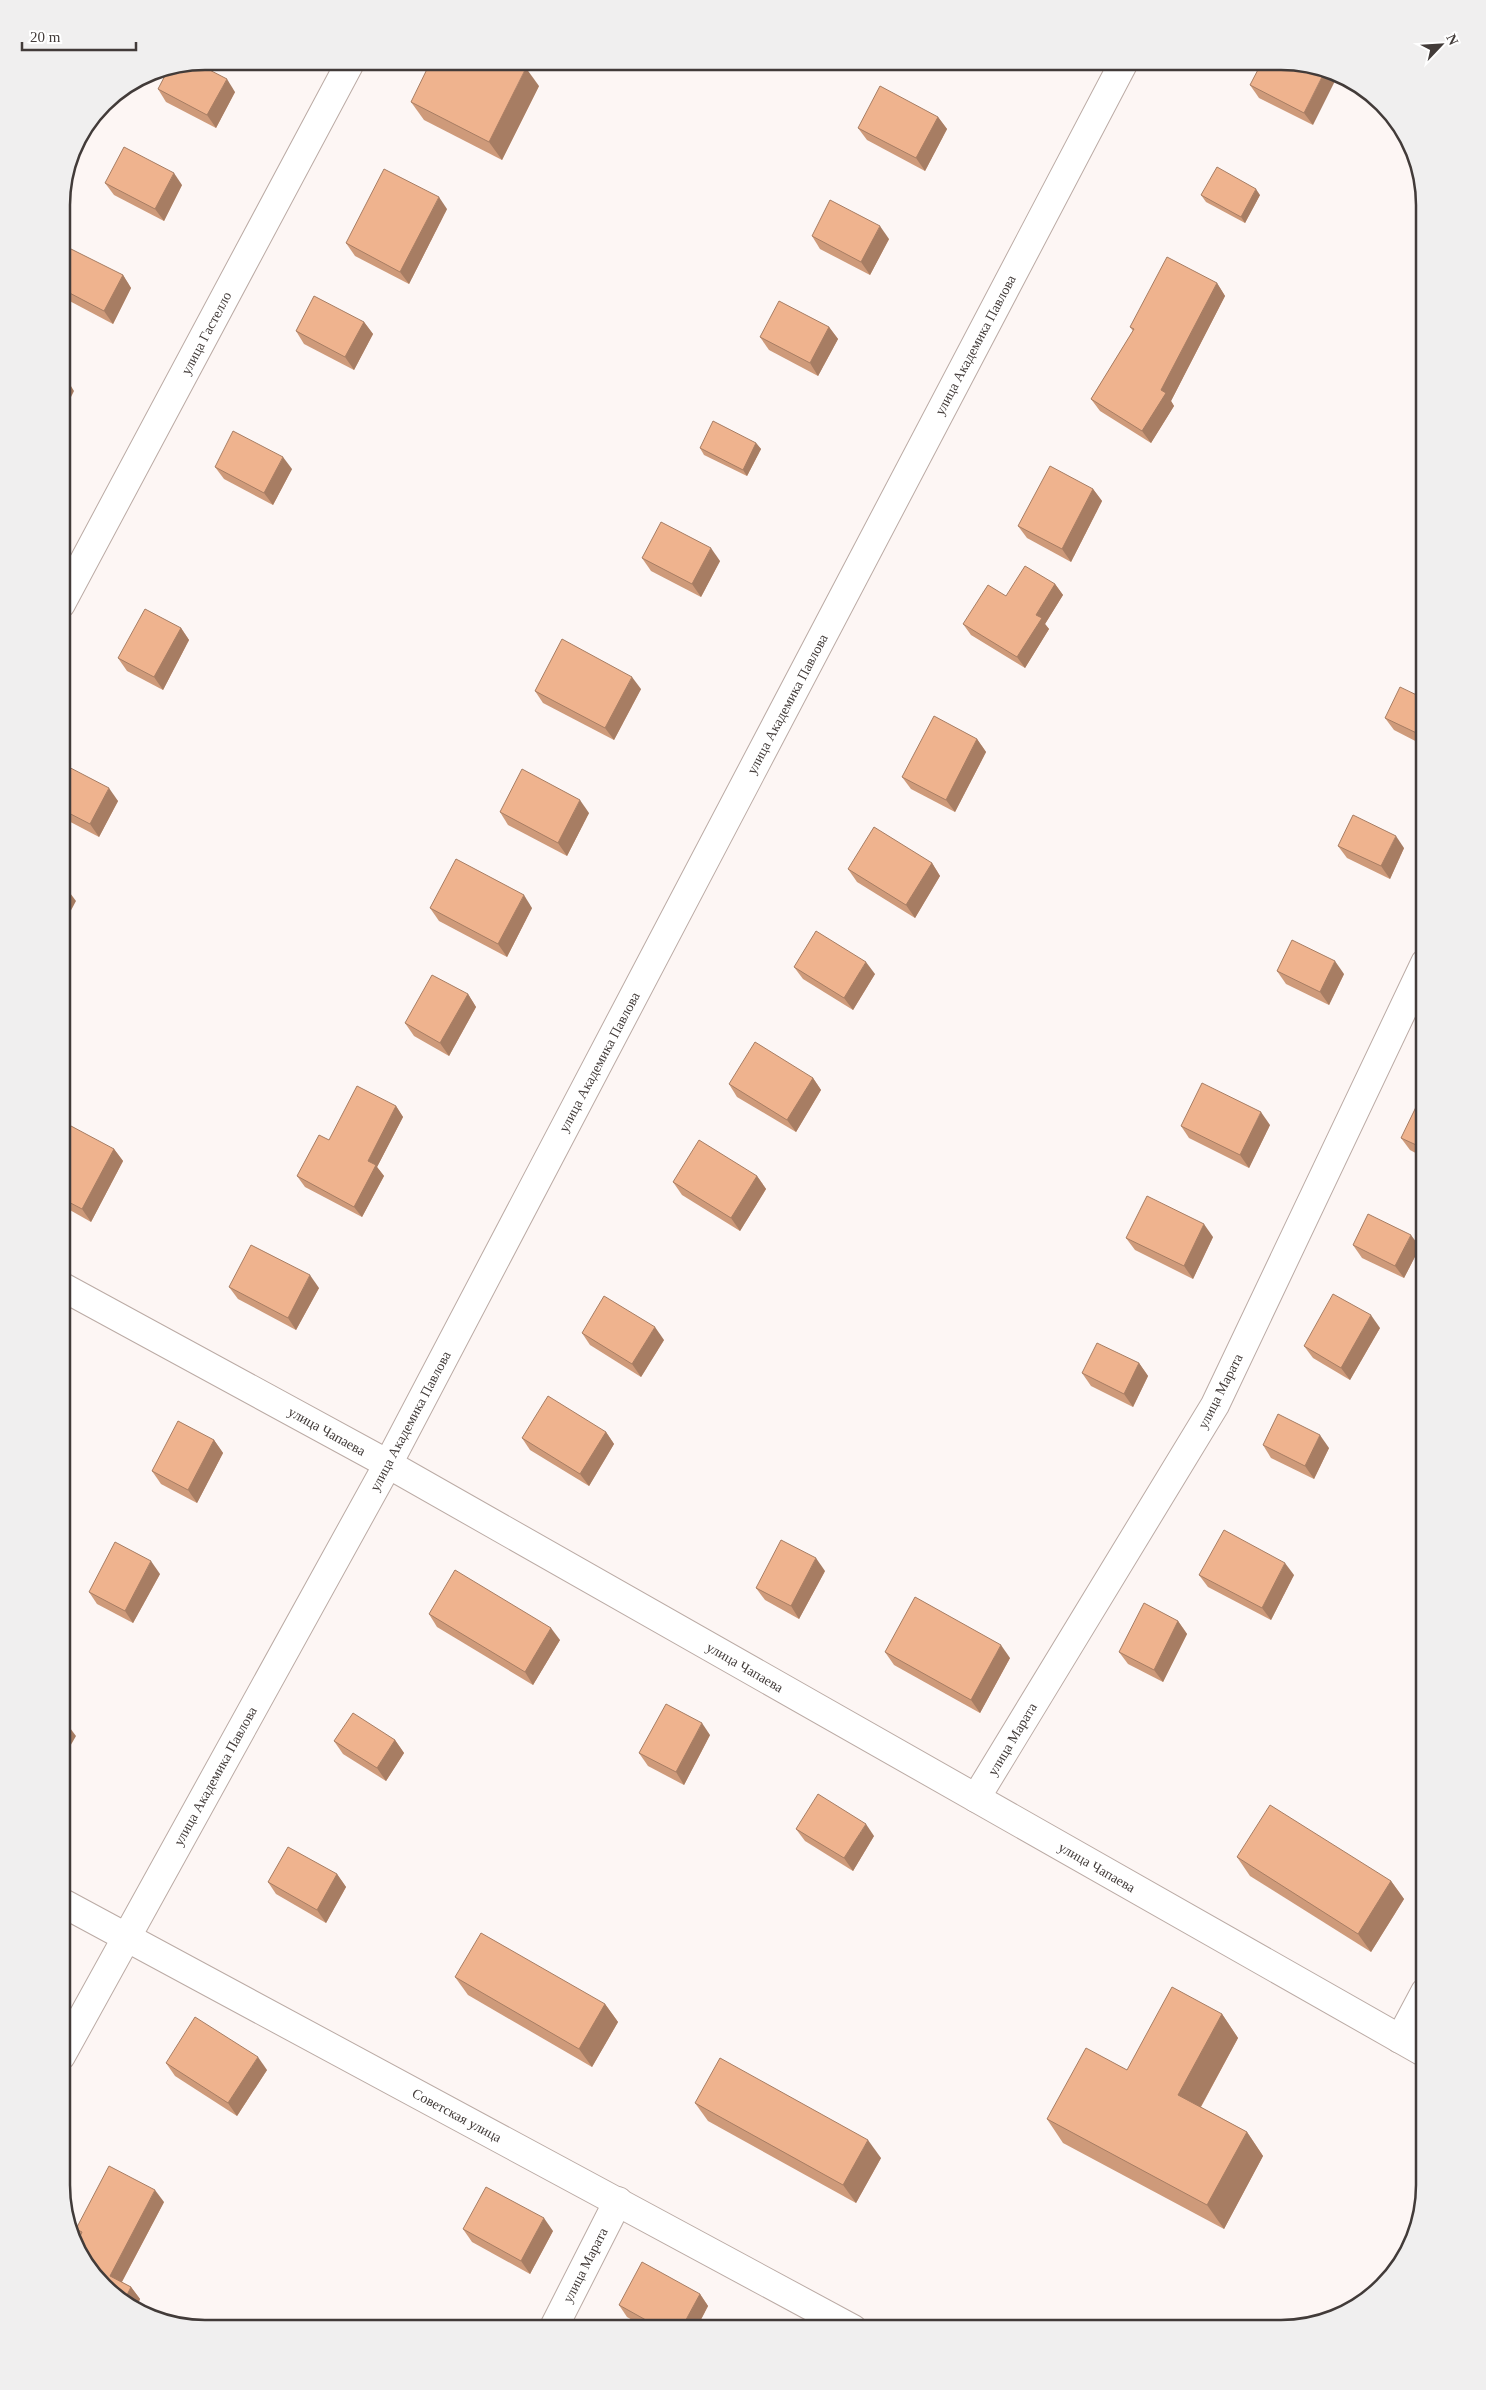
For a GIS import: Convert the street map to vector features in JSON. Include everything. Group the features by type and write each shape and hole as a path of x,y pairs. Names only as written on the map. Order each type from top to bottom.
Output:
{"street":[{"name":"улица Гастелло","path":"70,589 346,70"},
{"name":"улица Академика Павлова","path":"70,2039 388,1464 1120,70"},
{"name":"улица Марата","path":"976,1798 1215,1405 1416,982"},
{"name":"улица Чапаева","path":"70,1291 388,1464 1416,2048"},
{"name":"Советская улица","path":"70,1907 836,2320"},
{"path":"1400,2039 1416,2009"},
{"name":"улица Марата","path":"557,2320 618,2201"}],"building":[{"path":"196,70 210,70 227,79 207,115 158,89 165,76"},
{"path":"427,70 525,70 489,142 411,102"},
{"path":"1258,70 1290,70 1322,76 1304,113 1250,85"},
{"path":"880,86 938,117 916,158 858,128"},
{"path":"124,147 174,173 155,209 105,183"},
{"path":"1217,167 1256,189 1241,217 1201,195"},
{"path":"384,169 439,197 400,272 346,243"},
{"path":"830,200 880,226 861,262 812,236"},
{"path":"70,248 123,275 104,311 70,293"},
{"path":"1167,257 1217,283 1161,390 1166,393 1142,431 1091,399 1134,329 1130,327"},
{"path":"314,296 364,322 345,357 296,331"},
{"path":"779,301 829,327 810,363 760,337"},
{"path":"713,421 756,443 743,470 700,448"},
{"path":"233,431 283,457 264,493 215,467"},
{"path":"1050,466 1093,489 1062,549 1018,526"},
{"path":"661,522 711,548 692,584 642,558"},
{"path":"1025,566 1055,584 1036,615 1042,618 1017,657 963,624 988,585 1006,596"},
{"path":"145,609 181,628 154,677 118,658"},
{"path":"562,639 632,677 605,728 535,691"},
{"path":"1400,687 1416,695 1416,733 1385,718"},
{"path":"934,716 977,739 946,800 902,777"},
{"path":"70,768 109,788 90,824 70,814"},
{"path":"522,769 580,800 558,843 500,812"},
{"path":"1353,815 1396,836 1381,866 1338,846"},
{"path":"874,827 932,863 906,905 848,869"},
{"path":"456,859 524,895 498,944 430,908"},
{"path":"816,931 866,962 844,998 794,967"},
{"path":"1292,940 1335,961 1320,992 1277,971"},
{"path":"432,975 468,994 440,1043 405,1023"},
{"path":"755,1042 813,1078 787,1120 729,1084"},
{"path":"1202,1083 1261,1112 1240,1155 1181,1126"},
{"path":"357,1086 396,1106 368,1161 376,1165 354,1207 297,1176 319,1135 329,1140"},
{"path":"1416,1107 1416,1145 1401,1138"},
{"path":"71,1126 114,1149 82,1209 70,1203"},
{"path":"699,1140 757,1176 731,1218 673,1182"},
{"path":"1147,1196 1204,1224 1184,1266 1126,1238"},
{"path":"1368,1214 1411,1235 1395,1266 1353,1245"},
{"path":"251,1245 310,1275 288,1318 229,1287"},
{"path":"1333,1294 1371,1315 1341,1368 1304,1346"},
{"path":"604,1296 655,1327 632,1364 582,1333"},
{"path":"1097,1343 1139,1363 1124,1394 1082,1373"},
{"path":"548,1396 606,1432 580,1474 522,1438"},
{"path":"1278,1414 1320,1435 1305,1466 1263,1445"},
{"path":"178,1421 214,1440 188,1490 152,1471"},
{"path":"1224,1530 1285,1563 1262,1608 1199,1575"},
{"path":"781,1540 816,1558 791,1606 756,1588"},
{"path":"115,1542 151,1561 125,1611 89,1592"},
{"path":"455,1570 551,1628 525,1672 429,1614"},
{"path":"915,1597 1001,1645 971,1700 885,1652"},
{"path":"1144,1603 1178,1621 1154,1670 1119,1652"},
{"path":"666,1704 702,1723 676,1772 639,1753"},
{"path":"353,1713 395,1740 377,1768 334,1741"},
{"path":"818,1794 866,1824 844,1858 796,1829"},
{"path":"1270,1805 1391,1881 1358,1934 1237,1857"},
{"path":"288,1847 337,1874 317,1910 268,1882"},
{"path":"481,1933 605,2004 579,2049 455,1977"},
{"path":"1172,1987 1222,2014 1178,2095 1247,2132 1207,2205 1047,2119 1086,2048 1127,2070"},
{"path":"195,2017 258,2057 228,2103 166,2063"},
{"path":"720,2058 868,2140 843,2185 695,2103"},
{"path":"109,2166 155,2190 110,2276 131,2287 127,2295 103,2274 84,2245 80,2236 82,2232 77,2228"},
{"path":"486,2187 544,2218 521,2261 463,2229"},
{"path":"642,2262 700,2294 686,2320 646,2320 619,2305"}]}
